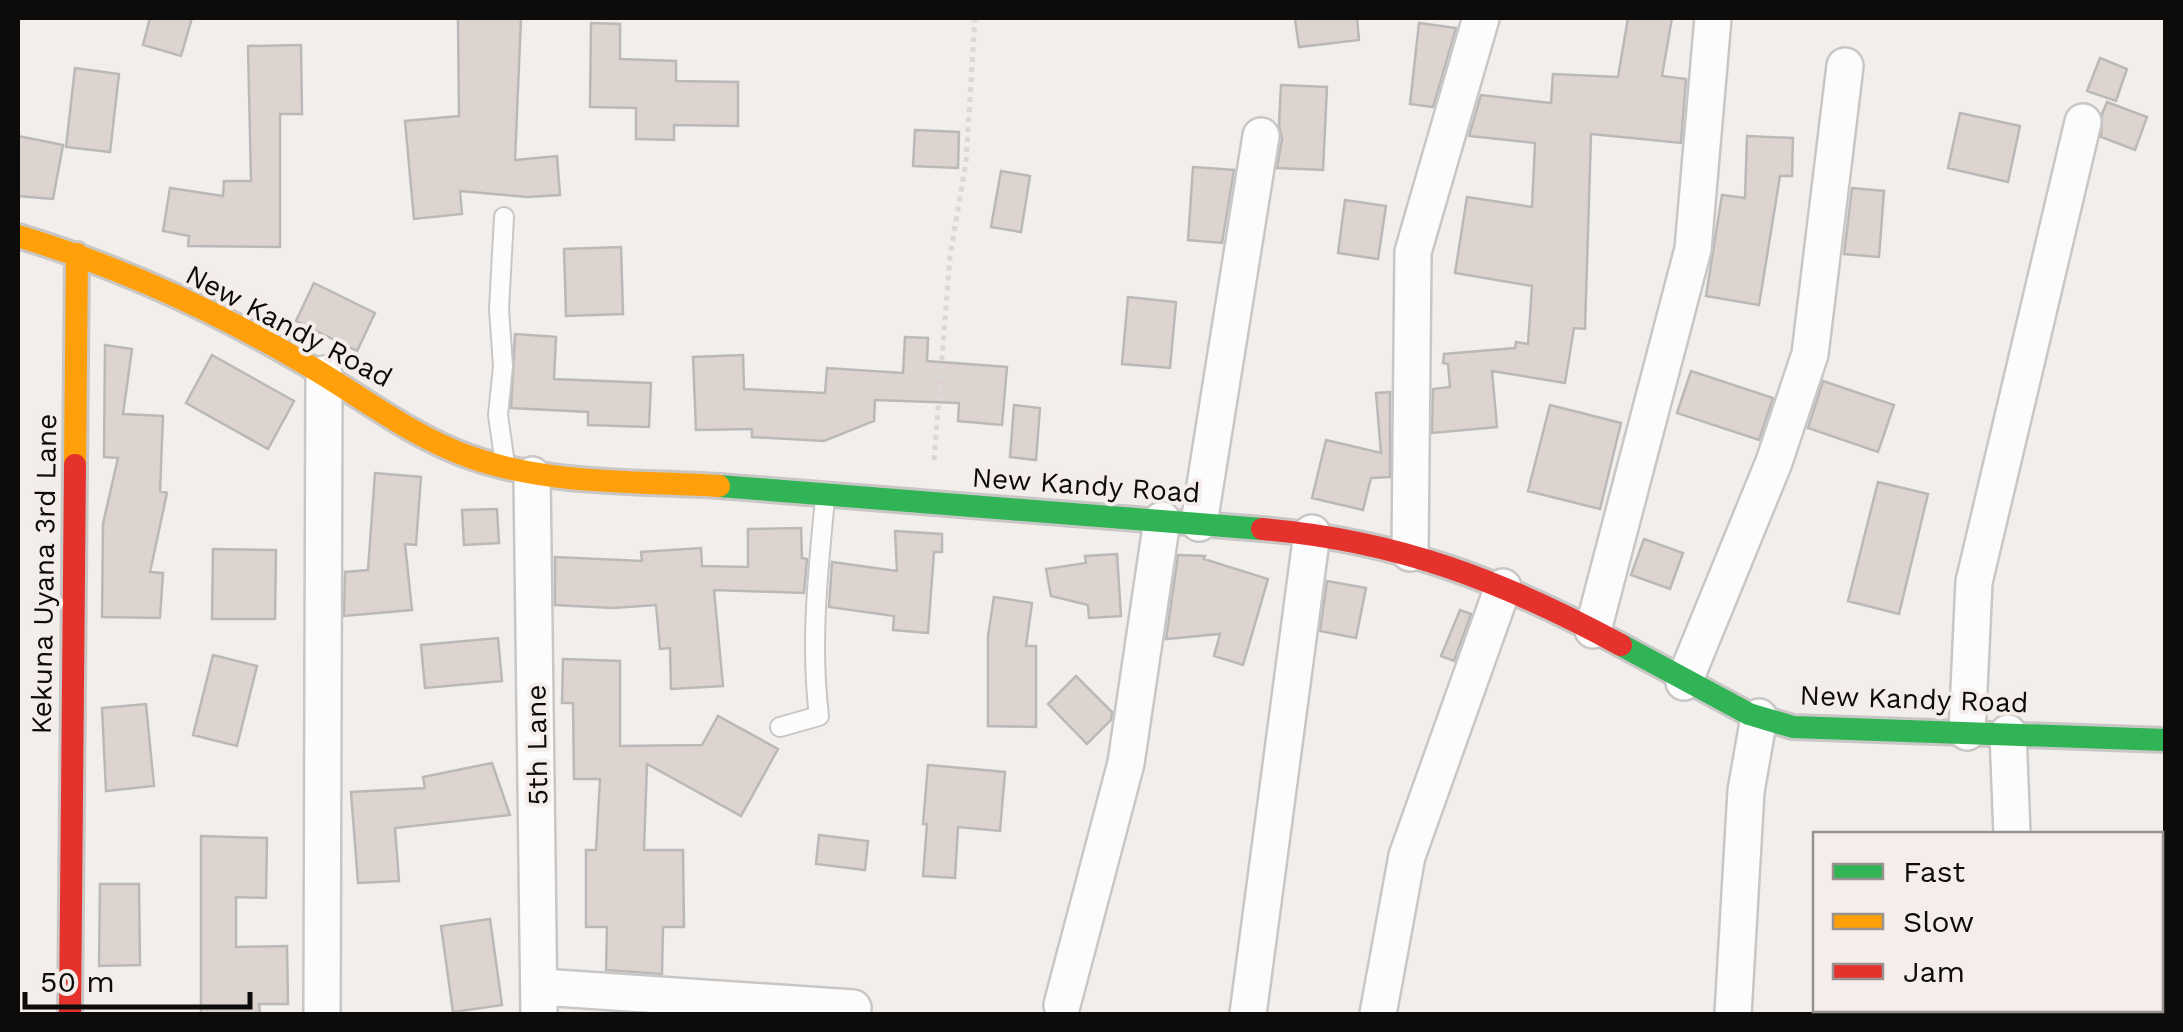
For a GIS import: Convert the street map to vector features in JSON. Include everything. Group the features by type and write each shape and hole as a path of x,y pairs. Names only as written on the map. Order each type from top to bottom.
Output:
{"main road":[{"name":"New Kandy Road","path":"18,236 77,254 202,309 324,374 413,430 467,456 519,471 1312,533 1410,553 1503,587 1592,630 1684,682 1759,717 1793,726 2166,740"},
{"name":"Kekuna Uyana 3rd Lane","path":"70,1014 77,254"}],"street":[{"path":"1410,553 1414,252 1481,18"},
{"path":"1592,630 1693,249 1713,18"},
{"path":"1684,682 1774,462 1810,354 1845,66"},
{"path":"1967,732 1974,582 2083,122"},
{"path":"1199,523 1261,136"},
{"path":"322,1014 324,374"},
{"name":"5th Lane","path":"519,471 540,1001"},
{"path":"1062,1006 1126,763 1162,520"},
{"path":"1248,1014 1312,533"},
{"path":"1378,1014 1406,856 1503,587"},
{"path":"1733,1014 1746,791 1759,717"},
{"path":"2008,733 2012,832"},
{"path":"540,1001 853,1008"}],"lane":[{"path":"504,217 499,308 503,366 498,415 519,471"},
{"path":"780,726 819,716 814,680 818,560 825,494"}],"path":[{"path":"931,502 950,256 966,162 975,18"}],"building":[{"path":"150,18 192,18 181,56 143,45"},
{"path":"458,18 521,18 515,160 557,156 560,195 527,197 460,191 462,214 414,219 405,121 459,116"},
{"path":"1357,18 1359,40 1299,47 1295,19"},
{"path":"1628,18 1672,18 1662,76 1686,79 1681,143 1591,134 1585,329 1574,328 1565,383 1492,371 1497,427 1432,433 1433,389 1450,387 1444,354 1515,348 1516,342 1528,344 1532,286 1455,273 1467,197 1532,207 1535,143 1469,136 1481,95 1551,103 1553,74 1618,77"},
{"path":"591,23 620,24 620,59 676,61 676,81 738,82 738,126 674,125 674,140 636,139 636,108 590,107"},
{"path":"1419,23 1456,28 1433,107 1410,104"},
{"path":"301,45 302,114 280,114 280,247 188,246 189,236 163,231 170,188 223,196 224,181 251,181 248,46"},
{"path":"2100,58 2127,69 2116,101 2087,91"},
{"path":"75,68 119,74 110,152 66,147"},
{"path":"1281,85 1327,87 1323,170 1277,168 1282,139"},
{"path":"2107,102 2147,117 2135,150 2101,137"},
{"path":"1960,113 2020,126 2008,182 1948,168"},
{"path":"915,130 959,132 958,168 913,166"},
{"path":"18,136 63,145 53,199 18,196"},
{"path":"1747,136 1793,138 1792,176 1780,176 1759,305 1706,296 1722,195 1745,198"},
{"path":"1193,167 1234,170 1222,243 1188,240"},
{"path":"1001,171 1030,176 1021,232 991,227"},
{"path":"1852,188 1884,191 1879,257 1844,254"},
{"path":"1345,200 1386,206 1378,259 1338,253"},
{"path":"621,247 623,314 566,316 564,249"},
{"path":"314,283 375,313 357,351 296,321"},
{"path":"1128,297 1176,302 1170,368 1122,364"},
{"path":"515,334 556,337 554,379 651,383 649,427 588,425 588,412 511,408"},
{"path":"905,337 928,338 927,361 1007,367 1002,425 958,421 959,403 875,400 874,421 824,441 752,437 752,429 696,430 693,357 743,355 744,389 825,393 827,368 903,373"},
{"path":"105,345 132,349 123,414 163,416 160,491 167,493 150,572 163,573 160,618 102,617 103,524 118,458 104,457"},
{"path":"212,355 294,401 268,449 186,403"},
{"path":"1691,371 1773,398 1759,440 1677,413"},
{"path":"1823,381 1894,405 1878,452 1808,428"},
{"path":"1390,392 1390,477 1371,478 1363,510 1312,498 1326,440 1381,453 1376,393"},
{"path":"1014,405 1040,408 1036,460 1010,457"},
{"path":"1550,405 1621,423 1600,509 1528,491"},
{"path":"375,473 421,477 416,545 405,544 412,610 344,616 345,572 368,570"},
{"path":"1878,482 1928,494 1899,614 1848,601"},
{"path":"497,509 499,543 464,545 462,510"},
{"path":"801,528 802,558 807,559 804,593 714,590 723,686 671,689 670,648 660,649 656,605 555,605 555,557 642,561 641,552 701,548 702,566 748,567 748,529"},
{"path":"895,531 942,534 942,552 934,552 928,633 893,630 894,616 829,607 832,562 897,571"},
{"path":"1644,539 1683,553 1670,589 1631,575"},
{"path":"213,549 276,550 275,619 212,619"},
{"path":"1117,554 1121,616 1089,618 1088,605 1051,596 1046,569 1086,563 1085,556"},
{"path":"1178,555 1205,556 1204,559 1268,579 1243,665 1214,656 1220,634 1166,639"},
{"path":"1327,581 1366,588 1356,638 1320,631"},
{"path":"994,597 1032,603 1026,646 1036,646 1036,727 988,726 988,636"},
{"path":"1460,610 1471,614 1454,661 1441,656"},
{"path":"498,638 502,681 425,688 421,645"},
{"path":"213,655 257,666 237,746 193,735"},
{"path":"563,659 620,661 620,746 702,745 718,716 778,749 741,816 647,764 644,850 683,850 684,927 663,927 662,974 606,970 607,927 586,927 586,850 596,850 600,779 574,779 573,703 562,703"},
{"path":"1076,676 1112,712 1111,720 1087,744 1048,704"},
{"path":"146,704 154,786 106,791 102,708"},
{"path":"492,763 510,815 395,828 399,881 358,883 351,792 425,788 423,777"},
{"path":"928,765 1005,772 1000,831 958,827 955,878 923,876"},
{"path":"819,835 868,841 865,870 816,864"},
{"path":"201,836 267,838 266,898 236,897 236,947 287,946 288,1004 259,1004 260,1014 201,1014"},
{"path":"100,884 139,884 140,965 99,966"},
{"path":"490,919 502,1005 453,1012 441,926"}],"traffic: fast":[{"path":"719,486 1262,529"},
{"path":"1621,645 1749,714 1793,727 2166,740"}],"traffic: slow":[{"path":"18,236 128,275 200,307 304,363 405,426 470,457 562,477 719,486"},
{"path":"75,465 77,254"}],"traffic: jam":[{"path":"70,1014 75,465"},
{"path":"1262,529 1358,543 1448,567 1534,601 1621,645"}]}
